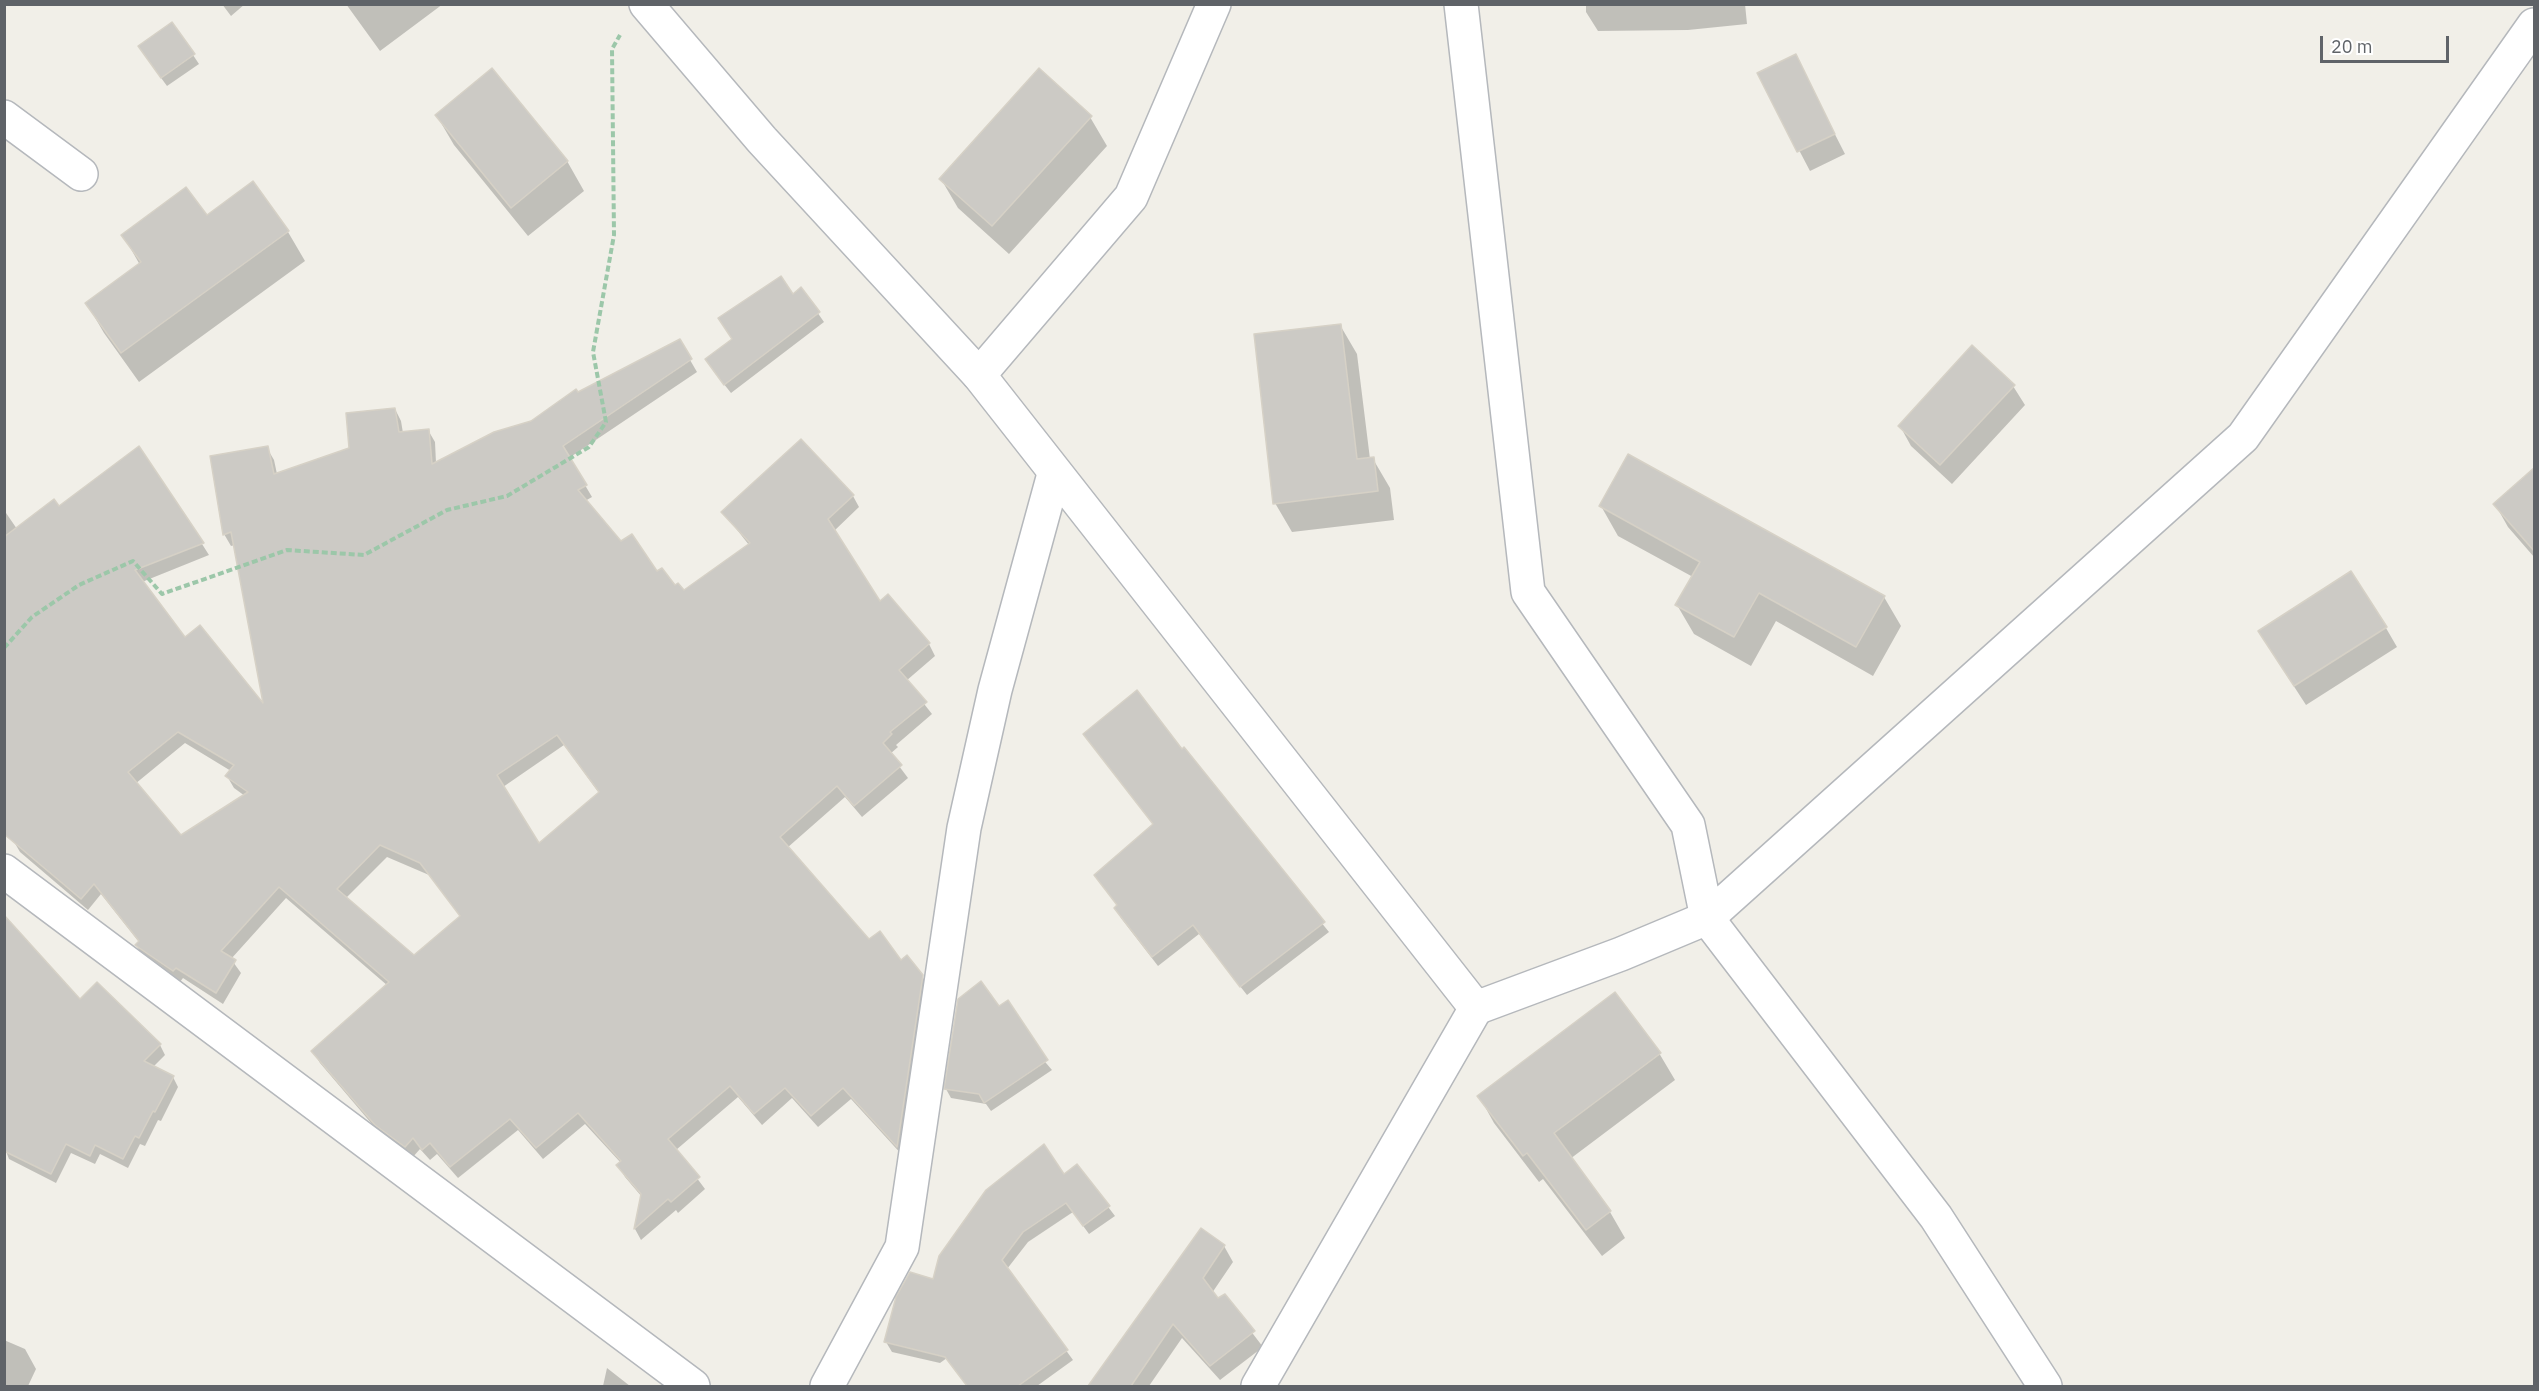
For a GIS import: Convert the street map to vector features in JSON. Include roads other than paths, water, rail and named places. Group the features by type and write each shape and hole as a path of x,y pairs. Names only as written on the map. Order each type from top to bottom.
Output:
{"street":[{"path":"646,4 762,140 979,375 1054,474 1476,1008"},
{"path":"979,375 1131,197 1214,4"},
{"path":"1461,4 1528,592 1688,825 1707,918 1936,1217 2045,1386"},
{"path":"1258,1386 1476,1008 1621,954 1707,918 2242,436 2535,25"},
{"path":"4,117 81,174"},
{"path":"827,1386 903,1247 964,828 995,690 1054,474"},
{"path":"4,871 693,1386"}]}
